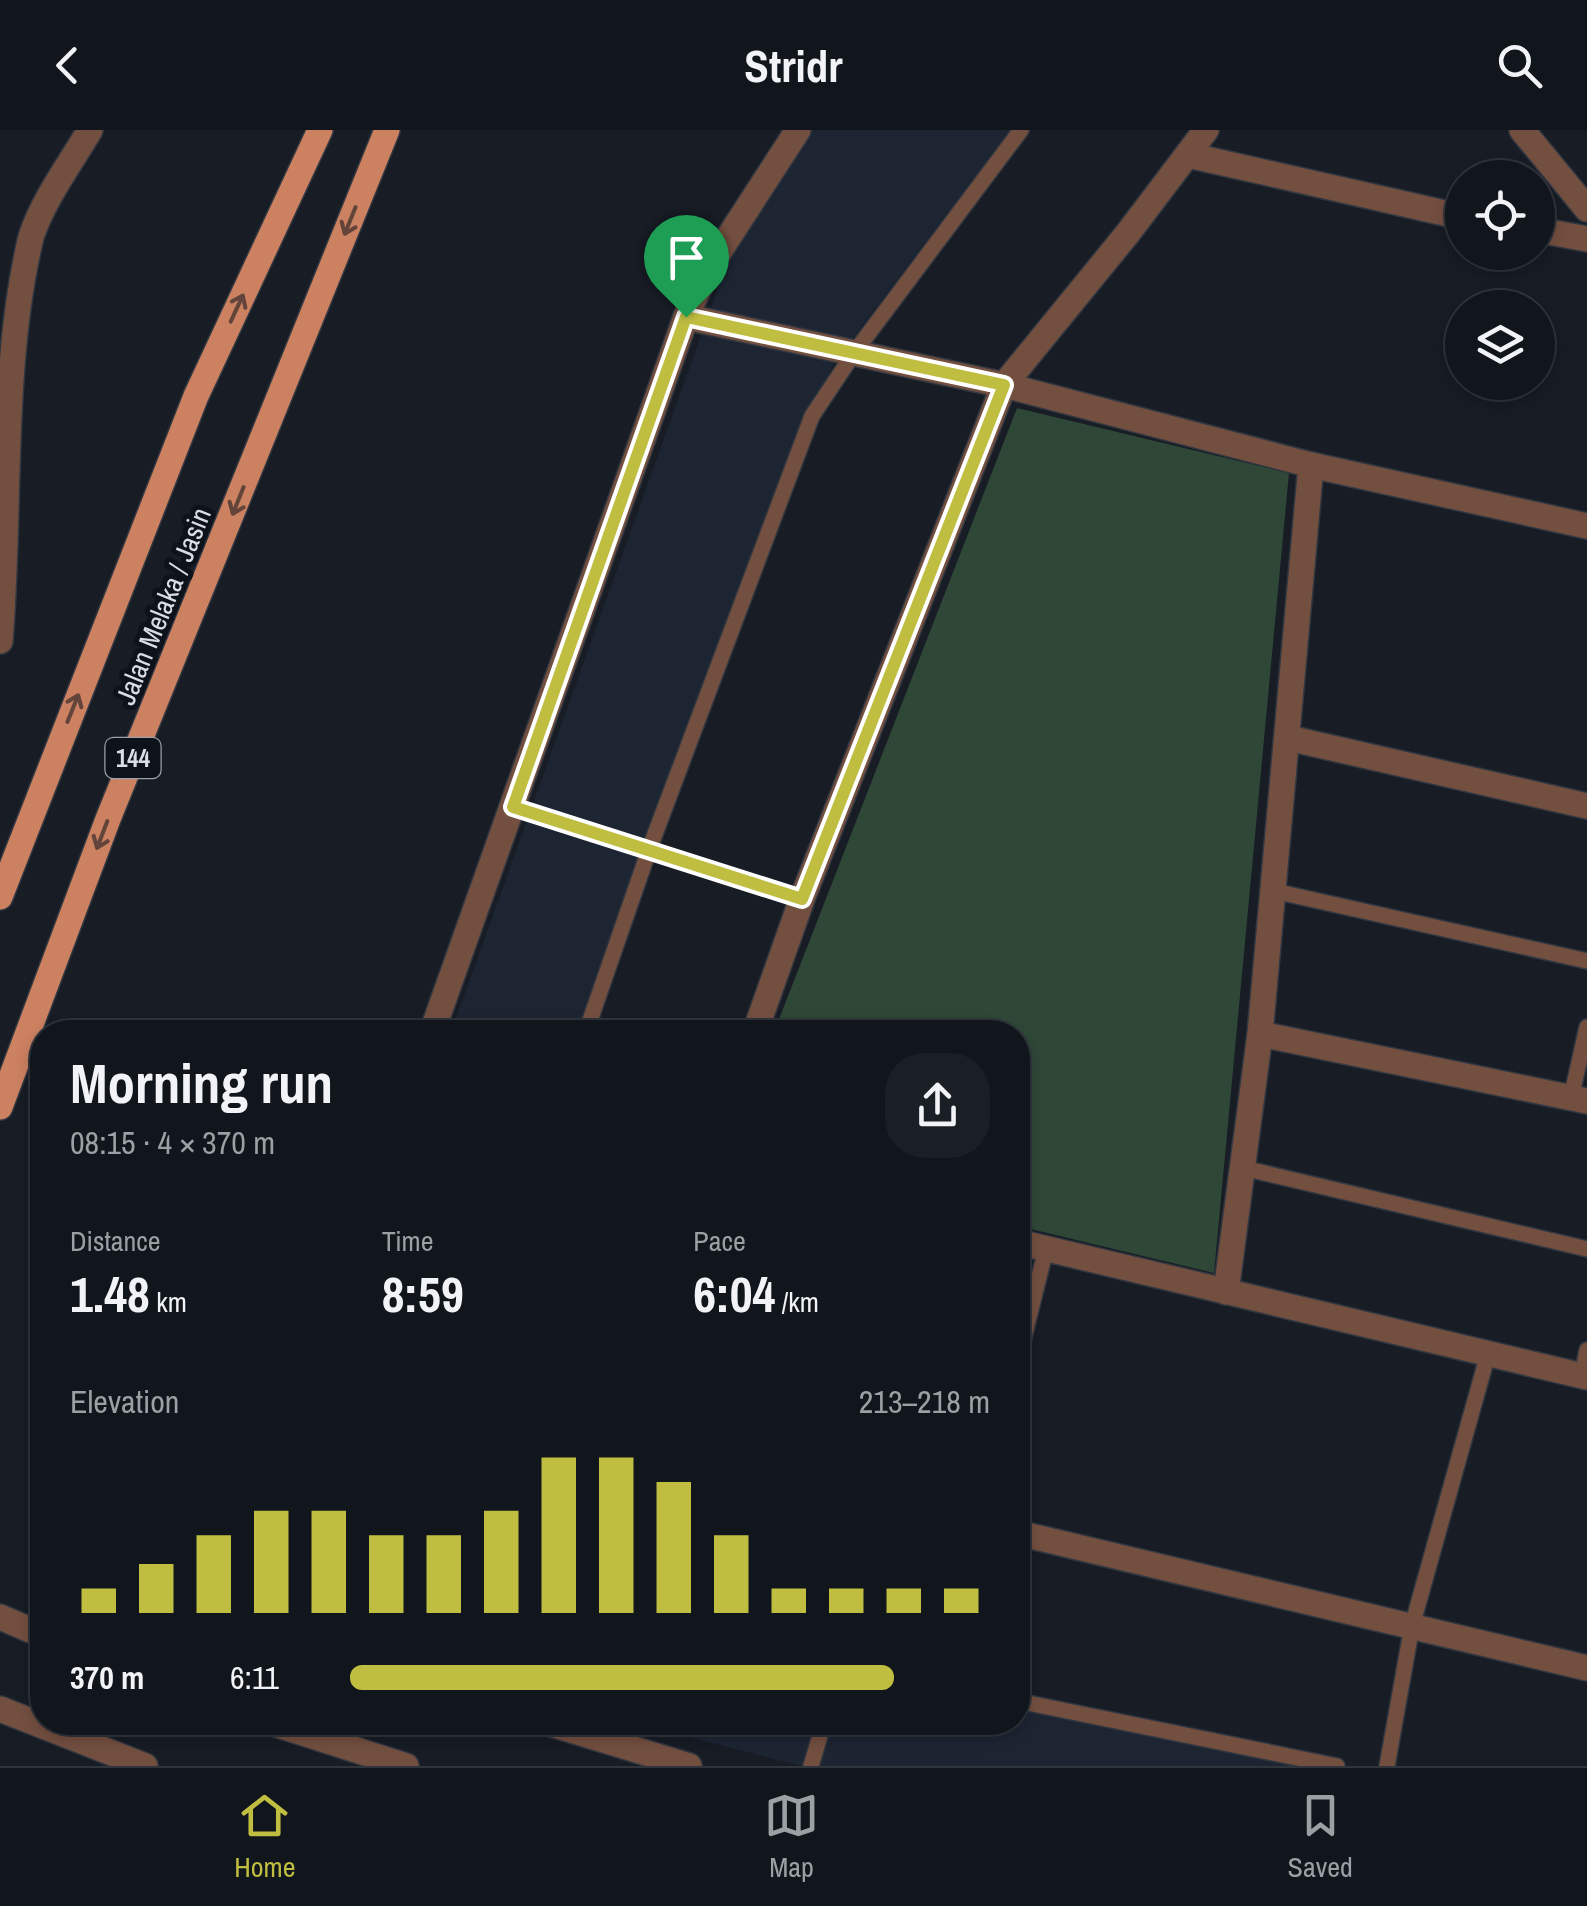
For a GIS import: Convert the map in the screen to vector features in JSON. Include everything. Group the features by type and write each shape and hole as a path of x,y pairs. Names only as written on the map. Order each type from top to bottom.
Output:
{"main road":[{"name":"Jalan Melaka / Jasin","path":"0,897 196,396 320,130"},
{"name":"Jalan Melaka / Jasin","path":"33,1020 108,819 386,130"},
{"name":"Jalan Melaka / Jasin","path":"0,1107 30,1027"}],"street":[{"path":"0,642 6,570 6,427 14,318 32,235 90,130"},
{"path":"436,1020 686,317 706,272 798,130"},
{"path":"759,1020 802,899 1004,385 1206,130"},
{"path":"1522,130 1587,210"},
{"path":"1188,155 1445,213"},
{"path":"1555,233 1587,239"},
{"path":"686,317 1004,385 1310,465 1587,526"},
{"path":"1226,1292 1260,1034 1310,465"},
{"path":"1288,738 1587,806"},
{"path":"1260,1034 1579,1100"},
{"path":"1030,1245 1584,1377"},
{"path":"1030,1536 1587,1668"},
{"path":"0,1617 30,1630"},
{"path":"0,1710 30,1722"},
{"path":"65,1735 145,1766"},
{"path":"309,1735 406,1766"},
{"path":"587,1735 688,1766"}],"lane":[{"path":"590,1020 648,850 812,416 854,353 1021,130"},
{"path":"513,807 802,899"},
{"path":"1274,891 1587,961"},
{"path":"1579,1100 1587,1027"},
{"path":"1243,1168 1587,1249"},
{"path":"1030,1313 1046,1249"},
{"path":"1584,1377 1587,1350"},
{"path":"1388,1766 1412,1626 1488,1354"},
{"path":"1030,1704 1338,1766"},
{"path":"811,1766 820,1735"}],"shaded area":[{"path":"806,130 1010,130 833,364 594,1020 455,1020 726,266 773,167"},
{"path":"1030,1701 1319,1766 803,1766 680,1735 1030,1735"}],"green space":[{"path":"1017,408 1289,473 1214,1273 1030,1229 1030,1020 779,1020"}],"route":[{"path":"686,317 1004,385 802,899 513,807 686,317"}]}
